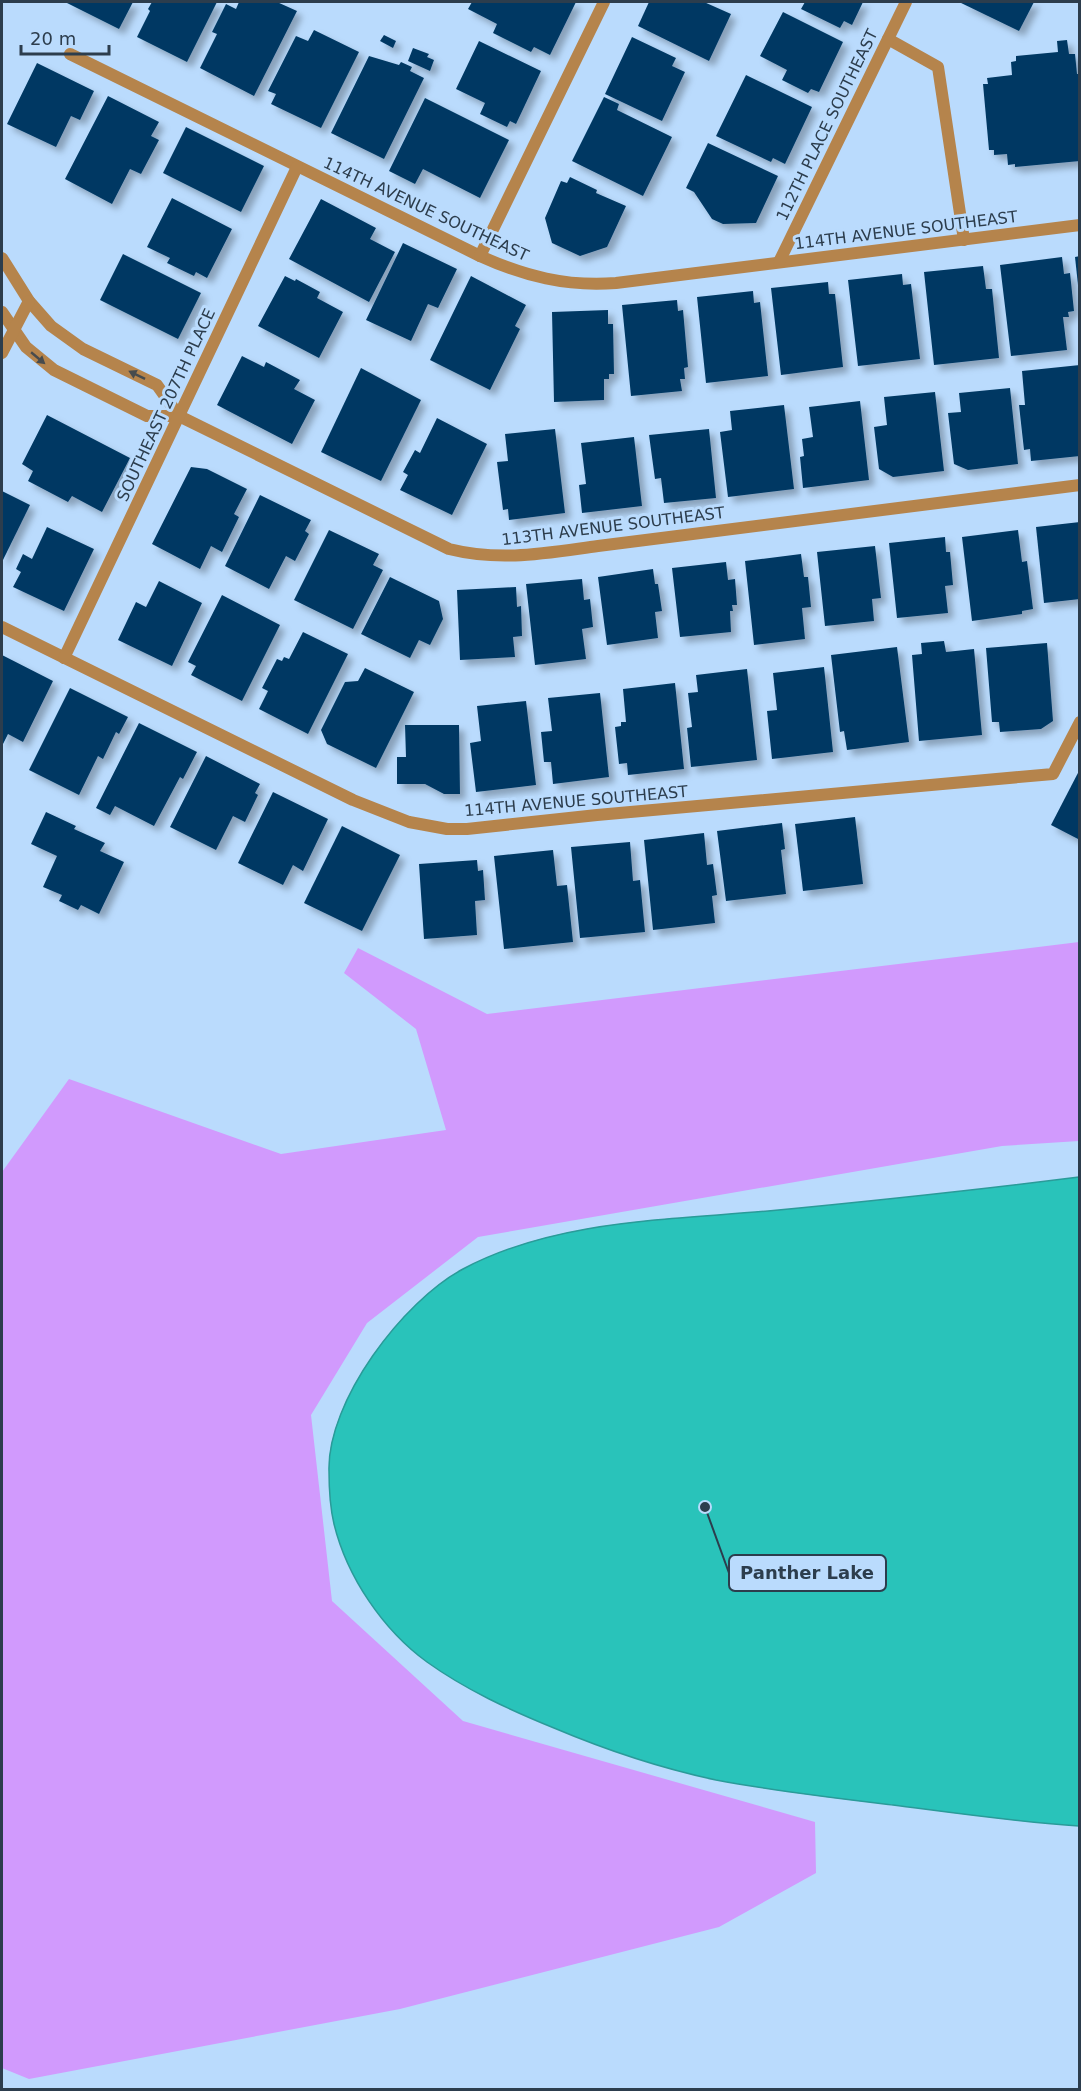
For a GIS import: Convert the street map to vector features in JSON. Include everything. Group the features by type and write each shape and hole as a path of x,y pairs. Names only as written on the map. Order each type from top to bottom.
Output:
{"street":[{"path":"480,256 604,2"},
{"name":"112TH PLACE SOUTHEAST","path":"779,262 906,2"},
{"path":"888,39 938,67 964,240"},
{"name":"114TH AVENUE SOUTHEAST","path":"70,54 480,256 537,277 565,283 594,285 1080,225"},
{"name":"SOUTHEAST 207TH PLACE","path":"64,657 297,167"},
{"name":"113TH AVENUE SOUTHEAST","path":"2,258 30,301 51,326 70,342 157,385 179,416"},
{"path":"2,353 30,301"},
{"name":"113TH AVENUE SOUTHEAST","path":"2,312 26,347 54,370 79,384 147,416 179,416 448,549 486,556 528,555 1080,485"},
{"name":"114TH AVENUE SOUTHEAST","path":"2,627 352,800 409,822 447,829 489,827 597,815 1053,774 1080,722"}],"shaded area":[{"path":"1079,942 1079,1141 1002,1146 478,1237 367,1323 311,1415 332,1601 463,1721 815,1822 816,1873 719,1927 400,2009 29,2079 2,2068 2,1172 69,1079 281,1154 446,1130 416,1029 344,973 358,948 487,1014"},
{"path":"1079,1177 1079,1826 986,1817 760,1788 695,1775 613,1751 505,1707 442,1672 411,1649 396,1634 369,1601 358,1583 340,1544 331,1504 329,1471 332,1444 341,1414 373,1356 394,1329 416,1304 463,1269 498,1253 535,1241 573,1231 612,1225 963,1191"}],"building":[{"path":"65,2 133,2 119,29"},
{"path":"152,2 217,2 187,62 137,37"},
{"path":"239,2 277,2 297,11 254,96 200,68 217,34 212,32 226,4 236,9"},
{"path":"472,2 576,2 550,55 534,47 531,52 493,33 497,24 468,9"},
{"path":"649,2 704,2 731,14 709,61 638,26"},
{"path":"805,2 863,2 852,25 844,21 840,28 801,9"},
{"path":"959,2 1034,2 1019,31"},
{"path":"783,12 843,42 819,92 811,89 808,93 782,80 787,70 760,56"},
{"path":"314,30 359,52 321,128 271,104 276,94 268,91 296,36 308,41"},
{"path":"384,35 396,41 393,48 380,41"},
{"path":"632,37 676,58 672,66 685,72 662,121 605,94"},
{"path":"1067,40 1069,54 1075,54 1077,74 1080,74 1080,161 1015,167 1015,164 1008,165 1007,154 994,155 994,150 989,150 983,84 988,84 987,78 1012,75 1011,62 1016,61 1016,56 1058,52 1057,41"},
{"path":"479,41 541,71 516,124 510,121 507,127 480,114 485,103 456,89"},
{"path":"413,48 429,54 427,57 434,60 430,71 408,61"},
{"path":"369,56 399,65 401,62 412,67 410,71 424,78 384,159 331,133"},
{"path":"37,63 94,91 80,120 71,116 56,147 7,124"},
{"path":"746,75 812,107 785,164 773,158 771,162 716,136"},
{"path":"108,96 159,122 151,136 159,140 141,174 130,169 112,204 65,179"},
{"path":"604,97 619,104 617,110 672,137 643,196 572,161"},
{"path":"425,98 509,140 480,198 423,169 415,184 389,171"},
{"path":"186,127 264,166 241,212 163,173"},
{"path":"708,143 778,176 756,223 723,224 712,219 694,192 686,188"},
{"path":"570,177 597,190 596,193 626,206 607,247 580,256 552,243 545,218 561,181 567,183"},
{"path":"172,198 232,229 207,278 196,272 194,276 167,263 170,258 147,247"},
{"path":"321,199 376,228 370,239 395,252 369,302 289,259"},
{"path":"403,243 457,269 438,308 428,304 411,341 366,320"},
{"path":"123,254 201,293 178,339 100,300"},
{"path":"1080,256 1080,285 1078,285 1075,257"},
{"path":"1062,257 1064,274 1070,273 1074,311 1068,312 1069,317 1063,317 1067,350 1011,356 1000,265"},
{"path":"983,266 986,289 992,289 999,358 934,365 924,272"},
{"path":"902,274 903,285 911,284 920,359 858,366 848,280"},
{"path":"285,276 295,281 296,279 320,292 317,298 343,312 319,358 258,326"},
{"path":"471,276 526,305 515,326 520,329 490,390 430,360"},
{"path":"828,282 829,294 835,294 843,367 781,375 771,288"},
{"path":"753,291 754,303 760,302 768,376 706,383 697,297"},
{"path":"677,300 678,311 683,310 688,367 684,368 685,379 680,379 682,391 631,396 622,305"},
{"path":"608,310 608,324 613,324 614,374 609,374 609,379 604,379 604,400 554,402 552,312"},
{"path":"242,356 264,367 266,362 300,380 294,389 315,400 292,444 217,405"},
{"path":"1080,365 1080,456 1031,461 1030,449 1024,450 1019,405 1025,405 1022,371"},
{"path":"361,368 421,400 381,481 321,452"},
{"path":"1010,388 1018,464 968,470 954,464 948,413 961,412 959,393"},
{"path":"935,392 944,471 893,477 879,469 874,427 887,425 884,397"},
{"path":"860,401 869,480 803,488 800,457 804,456 802,439 813,437 809,407"},
{"path":"784,405 794,489 728,497 720,432 732,430 730,411"},
{"path":"47,415 130,458 102,512 72,496 68,502 28,481 33,471 22,464"},
{"path":"437,418 487,444 452,515 400,490 408,475 403,472 415,450 420,453"},
{"path":"555,429 565,513 509,520 508,509 503,510 497,462 508,461 505,434"},
{"path":"709,429 716,498 664,503 661,478 655,479 649,435"},
{"path":"634,437 642,506 582,513 579,485 586,484 581,443"},
{"path":"191,467 207,469 247,489 234,514 239,517 222,552 211,546 200,569 152,544"},
{"path":"2,491 30,505 2,562"},
{"path":"260,495 311,520 305,531 309,534 295,561 286,556 269,589 225,566"},
{"path":"1080,522 1080,599 1044,603 1036,527"},
{"path":"47,527 94,549 64,611 13,587 21,572 16,569 23,554 32,559"},
{"path":"329,530 379,554 373,565 383,570 353,629 294,600"},
{"path":"1018,530 1022,562 1027,561 1033,609 1022,611 1022,614 972,621 962,537"},
{"path":"945,537 946,552 950,552 953,585 945,586 948,613 897,618 889,543"},
{"path":"875,546 881,598 872,599 874,621 825,626 817,552"},
{"path":"801,554 804,577 808,577 811,607 802,608 805,639 754,645 745,561"},
{"path":"726,562 728,580 735,579 737,605 732,605 733,611 730,611 731,632 680,637 672,568"},
{"path":"653,569 662,611 655,612 658,638 607,645 598,577"},
{"path":"390,577 439,601 443,619 430,645 419,640 410,658 361,634"},
{"path":"582,579 584,600 590,599 593,627 582,629 586,659 535,665 526,584"},
{"path":"159,581 202,603 172,666 118,640 136,602 146,607"},
{"path":"516,587 517,607 521,606 522,636 513,637 515,657 460,660 457,590"},
{"path":"222,595 280,625 242,701 191,675 196,666 188,662"},
{"path":"303,632 348,654 308,734 259,709 268,691 262,688 277,659 282,661 284,657 289,659"},
{"path":"944,641 946,652 974,649 982,735 919,741 912,655 922,654 921,643"},
{"path":"1047,643 1053,721 1041,729 1000,732 999,722 992,722 986,648"},
{"path":"897,647 909,742 847,750 844,731 840,732 831,655"},
{"path":"2,655 53,681 23,742 8,734 2,743"},
{"path":"824,667 833,752 772,759 767,711 777,710 773,673"},
{"path":"365,668 414,692 376,768 327,744 321,730 345,682 358,681"},
{"path":"747,669 757,760 691,767 687,728 692,727 688,693 698,692 696,675"},
{"path":"675,683 684,769 628,775 627,763 619,764 615,727 621,726 621,722 626,722 623,689"},
{"path":"70,688 128,717 119,734 116,732 103,759 98,756 79,795 29,770"},
{"path":"600,693 609,777 553,784 551,762 544,762 541,732 552,731 548,698"},
{"path":"526,701 536,785 476,792 470,743 481,741 477,706"},
{"path":"139,723 197,752 183,779 180,777 154,826 115,806 110,815 96,808"},
{"path":"405,725 459,725 460,794 444,794 425,784 397,784 397,757 406,757"},
{"path":"206,756 260,784 255,793 258,795 245,822 233,816 216,850 170,827"},
{"path":"1080,769 1080,840 1051,825"},
{"path":"273,792 328,819 303,871 293,865 283,885 238,863"},
{"path":"46,812 76,826 74,829 105,843 100,851 124,862 99,914 81,905 78,910 59,901 62,895 43,887 57,856 31,844"},
{"path":"855,817 863,884 803,891 795,824"},
{"path":"782,823 785,849 781,850 786,894 726,901 717,831"},
{"path":"342,826 400,855 362,931 304,903"},
{"path":"704,833 707,865 713,864 717,895 712,896 715,923 653,930 644,840"},
{"path":"630,842 633,881 640,880 645,932 580,938 571,847"},
{"path":"553,850 557,886 567,885 573,942 504,949 494,856"},
{"path":"477,860 478,871 483,870 485,900 475,901 477,935 424,939 419,864"}],"place":[{"name":"Panther Lake","path":"705,1507"}]}
